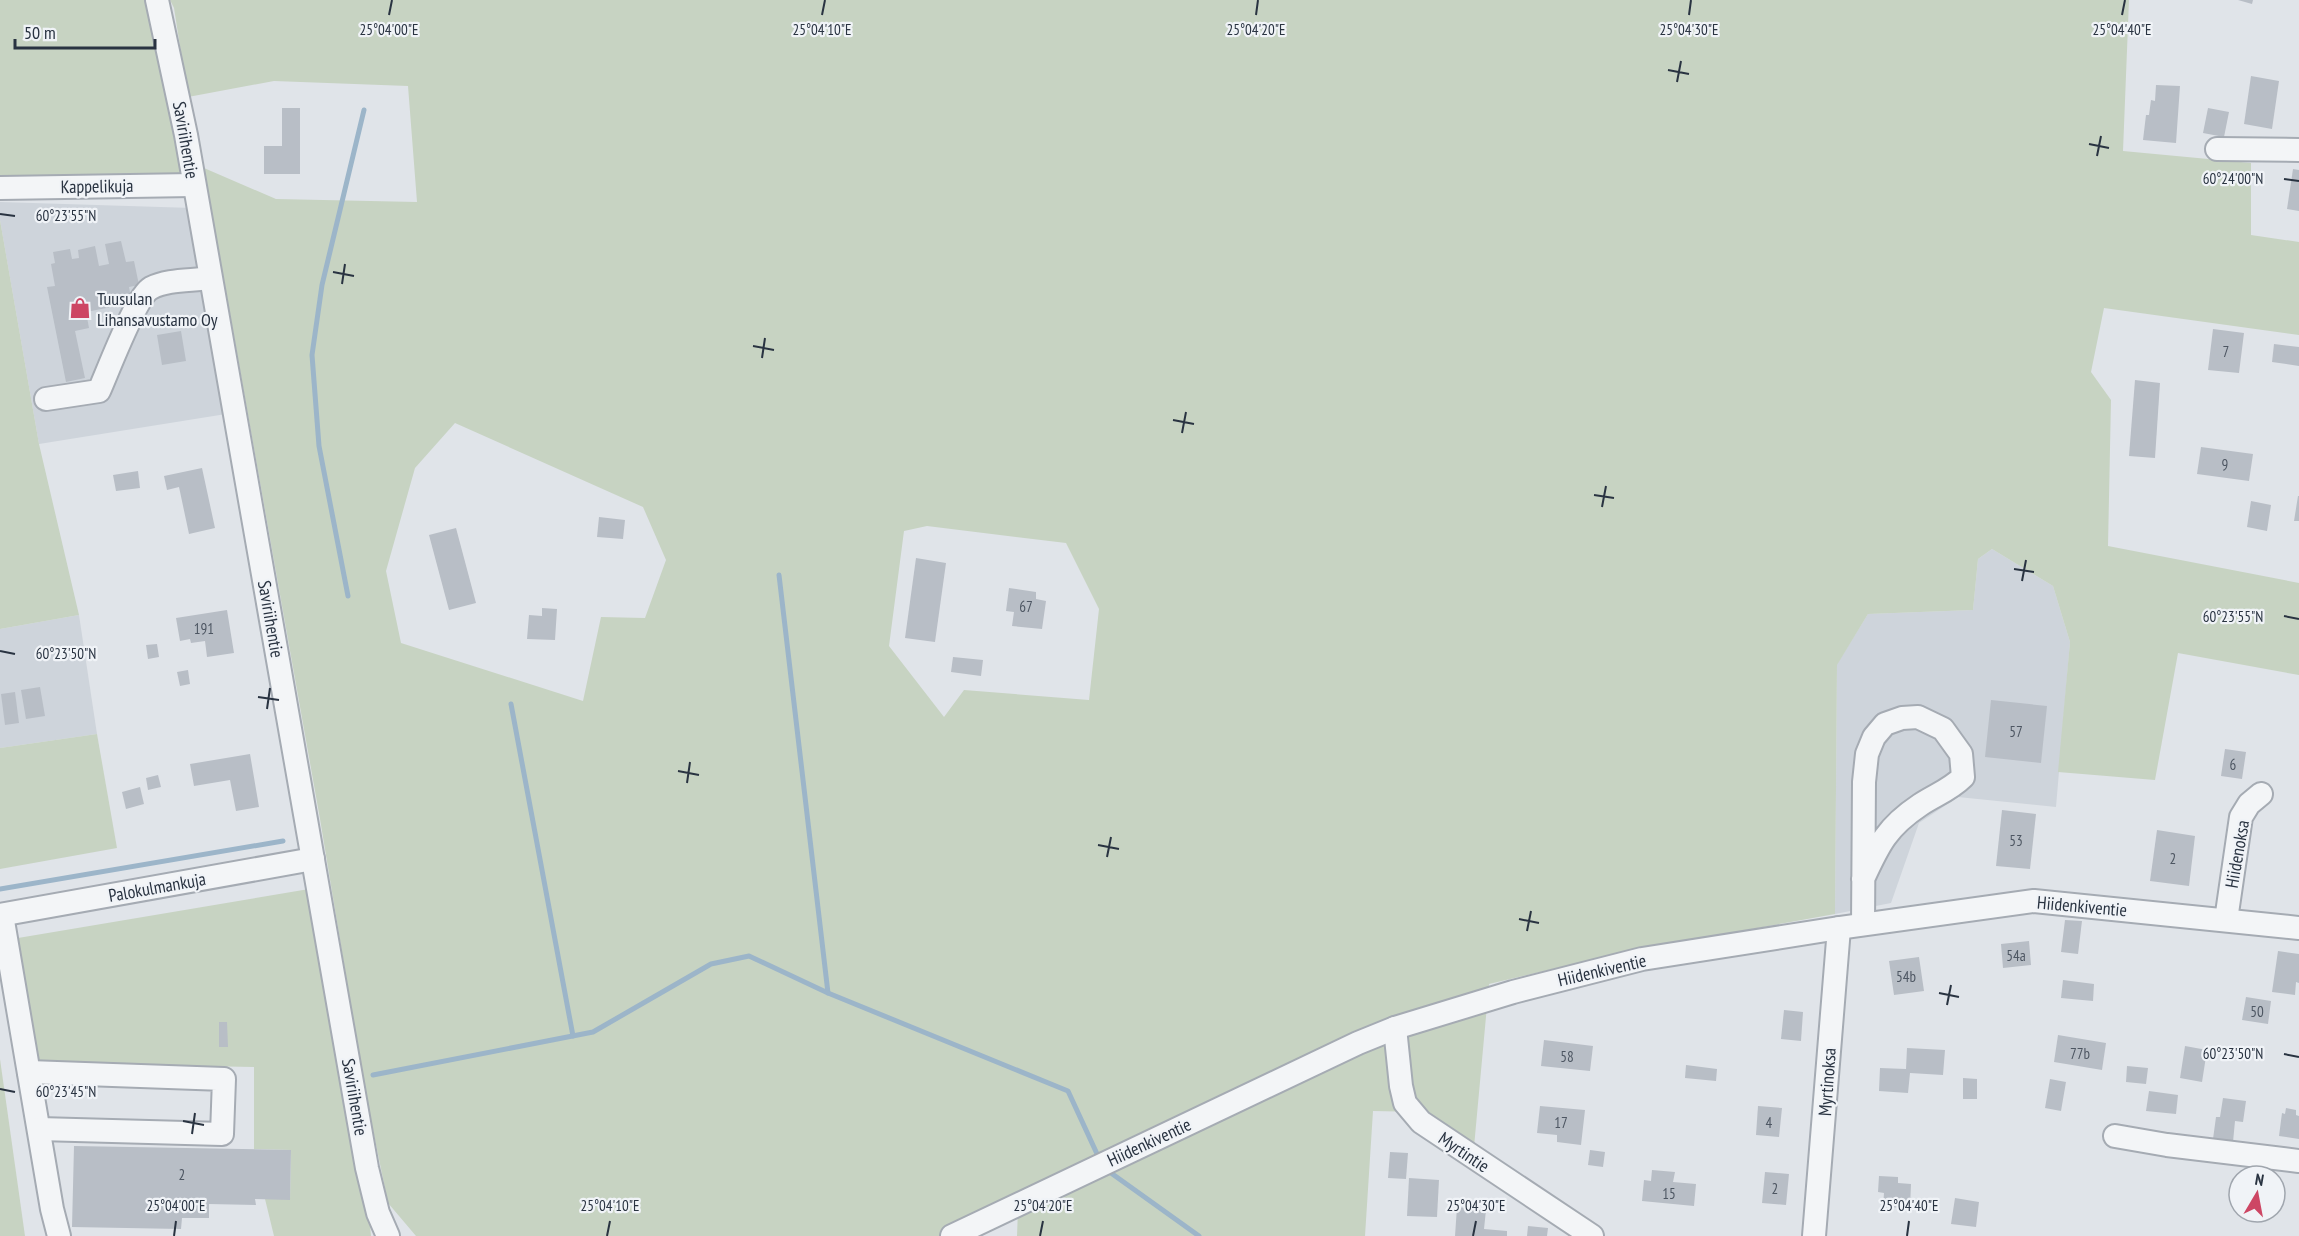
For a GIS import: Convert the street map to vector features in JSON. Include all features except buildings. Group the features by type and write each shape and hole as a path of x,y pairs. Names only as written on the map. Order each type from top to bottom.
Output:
{"street":[{"name":"Saviriihentie","path":"157,0 186,135 368,1168 378,1213 388,1236"},
{"path":"2217,149 2299,150"},
{"name":"Kappelikuja","path":"0,188 194,185"},
{"path":"46,399 99,391 130,321 144,294 152,288 179,281 210,278"},
{"path":"1863,879 1880,841 1900,819 1952,788 1963,777 1961,754 1943,729 1918,717 1902,718 1885,724 1874,737 1867,754 1864,782 1863,879 1863,924"},
{"name":"Hiidenoksa","path":"2226,920 2241,818 2248,804 2261,794"},
{"name":"Palokulmankuja","path":"1,915 313,858"},
{"name":"Hiidenkiventie","path":"960,1234 1358,1043 1395,1028 1513,992 1641,959 1863,924 2034,901 2299,928"},
{"path":"1,915 52,1209 59,1236"},
{"name":"Myrtinoksa","path":"1814,1236 1839,928"},
{"name":"Myrtintie","path":"1395,1028 1405,1103 1420,1122 1592,1236"},
{"path":"29,1072 224,1078 222,1134 39,1129"},
{"path":"2115,1136 2167,1145 2299,1161"}],"shaded area":[{"path":"0,202 193,208 226,414 39,444 0,220"},
{"path":"1992,549 2053,586 2070,642 2056,807 1958,797 1919,823 1891,903 1835,914 1837,664 1868,614 1973,610 1978,559"},
{"path":"79,615 97,734 0,748 0,629"}],"green space":[{"path":"0,0 145,0 150,13 182,178 0,179"},
{"path":"170,0 2129,0 2123,151 2251,163 2251,235 2299,242 2299,335 2104,308 2091,372 2111,400 2108,546 2299,583 2299,675 2178,653 2155,780 2058,772 2070,642 2053,586 1992,549 1978,559 1973,610 1868,614 1837,665 1835,914 1625,952 1489,984 1474,1147 1422,1112 1373,1111 1365,1236 1017,1236 1018,1209 950,1236 416,1236 388,1203 365,1091 320,819 204,168 276,199 417,202 408,86 274,81 188,97 174,8","holes":["455,423 643,507 666,560 645,618 601,617 583,701 401,643 386,571 415,468","927,526 1066,543 1099,609 1089,700 964,690 944,717 889,646 904,531"]},
{"path":"0,220 39,444 79,615 0,629"},
{"path":"97,734 117,848 0,869 0,748"},
{"path":"309,889 371,1236 274,1236 265,1199 290,1199 291,1150 254,1149 254,1067 38,1063 18,938"},
{"path":"0,1059 25,1236 0,1236"}],"waterway":[{"path":"348,596 319,446 312,355 322,285 364,110"},
{"path":"779,575 828,993"},
{"path":"511,704 573,1036"},
{"path":"0,889 283,841"},
{"path":"373,1075 593,1032 711,964 749,956 828,993 1068,1091 1098,1156"},
{"path":"1111,1173 1199,1236"}],"place":[{"name":"Tuusulan Lihansavustamo Oy","path":"80,308"}]}
